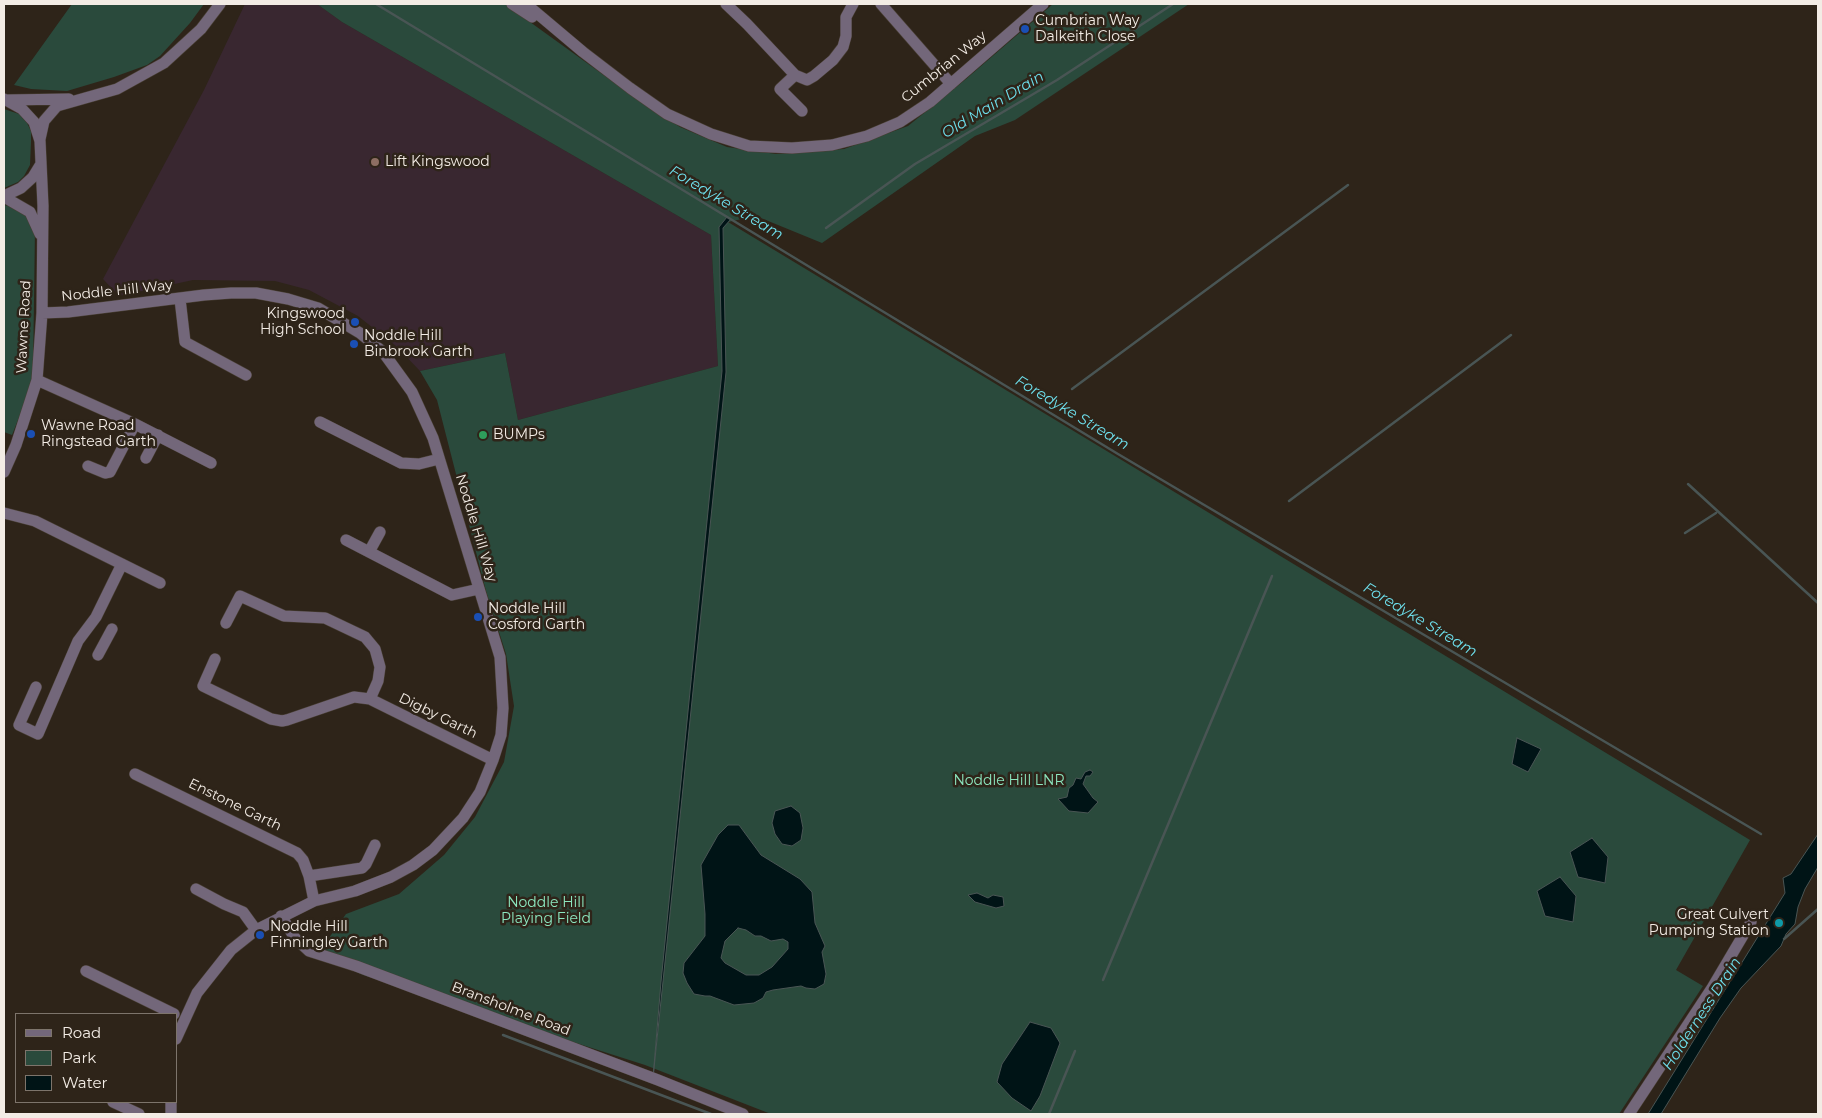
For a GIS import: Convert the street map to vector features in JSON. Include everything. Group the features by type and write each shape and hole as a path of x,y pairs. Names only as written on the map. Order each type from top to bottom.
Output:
{"street":[{"path":"40,141 44,121 57,106 117,89 164,63 201,29 220,4"},
{"name":"Cumbrian Way","path":"512,4 583,52"},
{"name":"Cumbrian Way","path":"526,4 583,52 667,114 711,134 749,146 792,148 832,145 867,136 900,122 930,102 1043,4"},
{"path":"726,4 796,75 807,80 833,60 843,47 846,36 846,17 853,4"},
{"path":"888,6 951,84"},
{"path":"796,75 780,89 802,111"},
{"path":"5,100 83,98"},
{"path":"5,100 22,109 34,122 40,141"},
{"name":"Wawne Road","path":"5,468 16,444 37,380 42,313 41,238 43,206 40,141"},
{"path":"4,196 21,188 33,177 41,164"},
{"name":"Wawne Road","path":"4,196 30,212 41,238"},
{"name":"Noddle Hill Way","path":"42,313 68,312 231,293 256,293 288,299 318,308 338,318 360,333 383,352 412,392 433,438 500,657 503,708 500,735 493,760 480,792 463,818 433,850 413,865 392,877 355,891 314,901 256,930 231,950 178,1016"},
{"path":"180,299 186,342 246,375"},
{"path":"37,380 134,424 211,463"},
{"path":"320,422 401,463 419,464 439,459"},
{"path":"88,466 104,473 110,472 134,424"},
{"path":"146,458 158,436"},
{"path":"4,514 35,521 160,583"},
{"path":"369,552 380,532"},
{"path":"346,540 452,594 479,589"},
{"path":"36,687 20,725 38,734 78,641 96,617 122,564"},
{"path":"226,623 240,596 284,616 325,618 365,637 375,649 380,667 378,681 370,699"},
{"path":"98,655 112,629"},
{"path":"86,630 104,642"},
{"name":"Digby Garth","path":"215,659 203,686 276,720 287,720 354,697 370,699 493,760"},
{"name":"Enstone Garth","path":"135,774 297,853 303,860 309,876 314,901"},
{"path":"309,876 362,868 366,864 375,845"},
{"path":"196,889 243,912 256,930"},
{"name":"Bransholme Road","path":"281,916 295,938 309,951 356,966 743,1114"},
{"path":"1629,1114 1712,988 1751,922"},
{"path":"86,971 172,1013"},
{"path":"115,1103 139,1114"}],"shaded area":[{"name":"Lift Kingswood","path":"245,4 317,4 342,22 711,235 718,366 518,420 505,353 420,371 396,346 358,316 309,290 275,281 193,280 119,296 103,279 204,90"}],"green space":[{"path":"72,4 204,4 190,23 160,56 147,65 67,91 31,89 14,85"},
{"name":"Noddle Hill LNR","path":"317,4 505,4 630,94 680,127 727,147 776,154 844,149 908,126 1053,4 1189,4 1015,120 975,136 822,243 756,216 728,222 1750,840 1676,970 1703,986 1619,1114 771,1114 645,1065 363,975 331,960 316,956 346,914 399,894 444,855 475,817 504,762 514,706 506,654 486,591 437,400 420,371 505,353 518,420 718,366 711,235 342,22"},
{"path":"4,109 19,114 27,123 31,131 31,142 30,165 24,176 18,182 4,188"},
{"path":"4,205 19,208 25,212 35,228 33,373 28,395 12,435 4,432"}],"water":[{"path":"727,217 731,219 723,228 726,372 653,1078 722,371 719,227"},
{"path":"1517,738 1541,749 1528,772 1512,764"},
{"path":"1090,770 1093,772 1090,776 1086,776 1083,784 1098,802 1088,813 1069,811 1058,799 1067,797 1069,788 1073,785 1076,778 1081,779 1085,772"},
{"path":"791,806 800,813 803,828 801,840 792,846 782,844 775,834 772,823 775,811"},
{"path":"728,825 739,825 761,855 800,879 812,892 815,923 825,946 822,952 826,974 824,984 815,989 801,986 773,990 766,992 763,998 754,1003 734,1005 710,996 694,994 683,973 684,963 705,936 701,865 718,835","holes":["738,928 746,930 755,936 761,936 771,941 783,939 788,942 788,949 772,967 759,975 746,975 725,963 721,958 725,941"]},
{"path":"1818,834 1818,867 1805,889 1798,907 1795,924 1786,934 1781,946 1741,988 1720,1018 1661,1114 1648,1114 1785,893 1783,878 1791,874"},
{"path":"1592,838 1608,857 1605,883 1578,877 1570,852"},
{"path":"1560,877 1576,896 1573,922 1545,916 1537,891"},
{"path":"977,893 988,898 993,895 1003,897 1004,906 996,908 975,902 968,895"},
{"path":"1030,1022 1051,1028 1060,1043 1040,1096 1031,1111 1012,1098 997,1082 1002,1064"}],"waterway":[{"name":"Foredyke Stream","path":"376,4 1118,454 1761,834"},
{"name":"Old Main Drain","path":"826,228 915,164 1057,80 1173,4"},
{"path":"1072,389 1348,185"},
{"path":"1289,501 1511,335"},
{"path":"1688,484 1818,603"},
{"path":"1685,533 1716,513"},
{"path":"1103,980 1272,576"},
{"name":"Foredyke Stream","path":"1784,939 1818,909"},
{"path":"503,1035 711,1114"},
{"path":"1049,1114 1075,1051"}],"place":[{"name":"Cumbrian Way Dalkeith Close","path":"1025,29"},
{"name":"Lift Kingswood","path":"375,162"},
{"name":"Kingswood High School","path":"355,322"},
{"name":"Noddle Hill Binbrook Garth","path":"354,344"},
{"name":"Wawne Road Ringstead Garth","path":"31,434"},
{"name":"BUMPs","path":"483,435"},
{"name":"Noddle Hill Cosford Garth","path":"478,617"},
{"name":"Great Culvert Pumping Station","path":"1779,923"},
{"name":"Noddle Hill Finningley Garth","path":"260,935"}],"park label":[{"name":"Noddle Hill Playing Field","path":"546,912"}],"water label":[{"name":"Holderness Drain","path":"1702,1014"}]}
